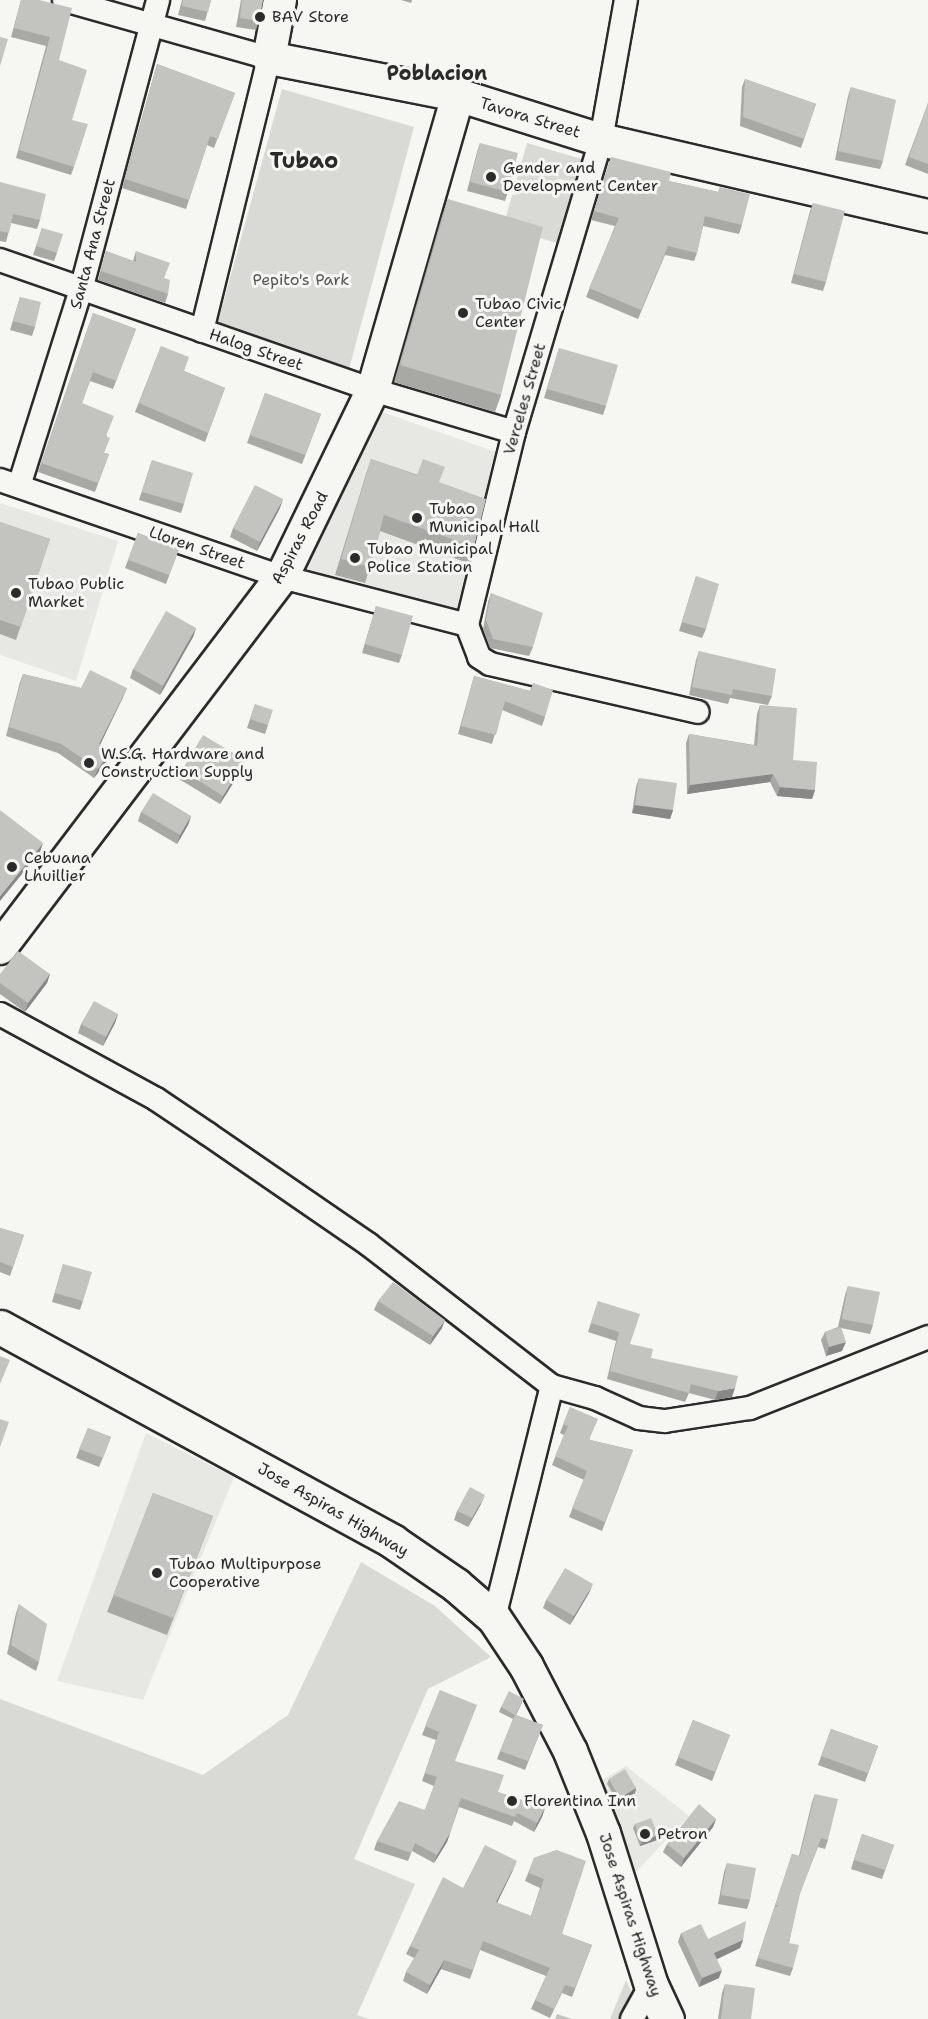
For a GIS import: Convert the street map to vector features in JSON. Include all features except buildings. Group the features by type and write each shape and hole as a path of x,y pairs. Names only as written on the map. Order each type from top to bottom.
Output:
{"main road":[{"path":"269,58 280,0"},
{"name":"Tavora Street","path":"269,58 458,95 601,140 928,216"},
{"name":"Aspiras Road","path":"0,948 282,577 373,390 458,95"},
{"name":"Jose Aspiras Highway","path":"0,1327 392,1541 456,1586 494,1618 526,1666 570,1751 603,1833 651,1985 667,2019"}],"street":[{"name":"Tavora Street","path":"64,0 269,58"},
{"name":"Santa Ana Street","path":"10,483 82,286 158,0"},
{"name":"Verceles Street","path":"467,625 514,432 601,140 626,0"},
{"path":"202,331 269,58"},
{"name":"Halog Street","path":"0,260 82,286 202,331 373,390 514,432"},
{"name":"Lloren Street","path":"10,483 282,577 467,625"},
{"path":"467,625 479,657 490,664 698,712"},
{"path":"0,1014 156,1099 208,1134 368,1244 552,1386 595,1398 639,1418 665,1421 698,1418 750,1408 928,1337"},
{"path":"494,1618 552,1386"},
{"path":"632,2019 651,1985"}],"shaded area":[{"path":"382,412 502,454 461,617 303,572"},
{"path":"0,503 118,541 76,681 0,655"},
{"path":"146,1433 234,1477 143,1700 57,1681"},
{"path":"626,1766 689,1816 631,1877 599,1782"}],"green space":[{"name":"Pepito's Park","path":"282,89 414,127 348,373 215,333"},
{"path":"527,143 585,160 560,244 503,227"},
{"path":"361,1562 435,1606 491,1657 428,1689 354,1859 415,1884 357,2015 369,2019 0,2019 0,1699 203,1775 288,1715"},
{"path":"626,1980 644,2019 610,2019"}],"place":[{"name":"BAV Store","path":"260,17"},
{"name":"Gender and Development Center","path":"491,177"},
{"name":"Tubao Civic Center","path":"463,313"},
{"name":"Tubao Municipal Hall","path":"417,518"},
{"name":"Tubao Municipal Police Station","path":"355,558"},
{"name":"Tubao Public Market","path":"16,593"},
{"name":"W.S.G. Hardware and Construction Supply","path":"89,763"},
{"name":"Cebuana Lhuillier","path":"12,867"},
{"name":"Tubao Multipurpose Cooperative","path":"157,1573"},
{"name":"Florentina Inn","path":"512,1801"},
{"name":"Petron","path":"645,1834"}],"district":[{"name":"Poblacion","path":"437,73"},
{"name":"Tubao","path":"304,161"}]}
